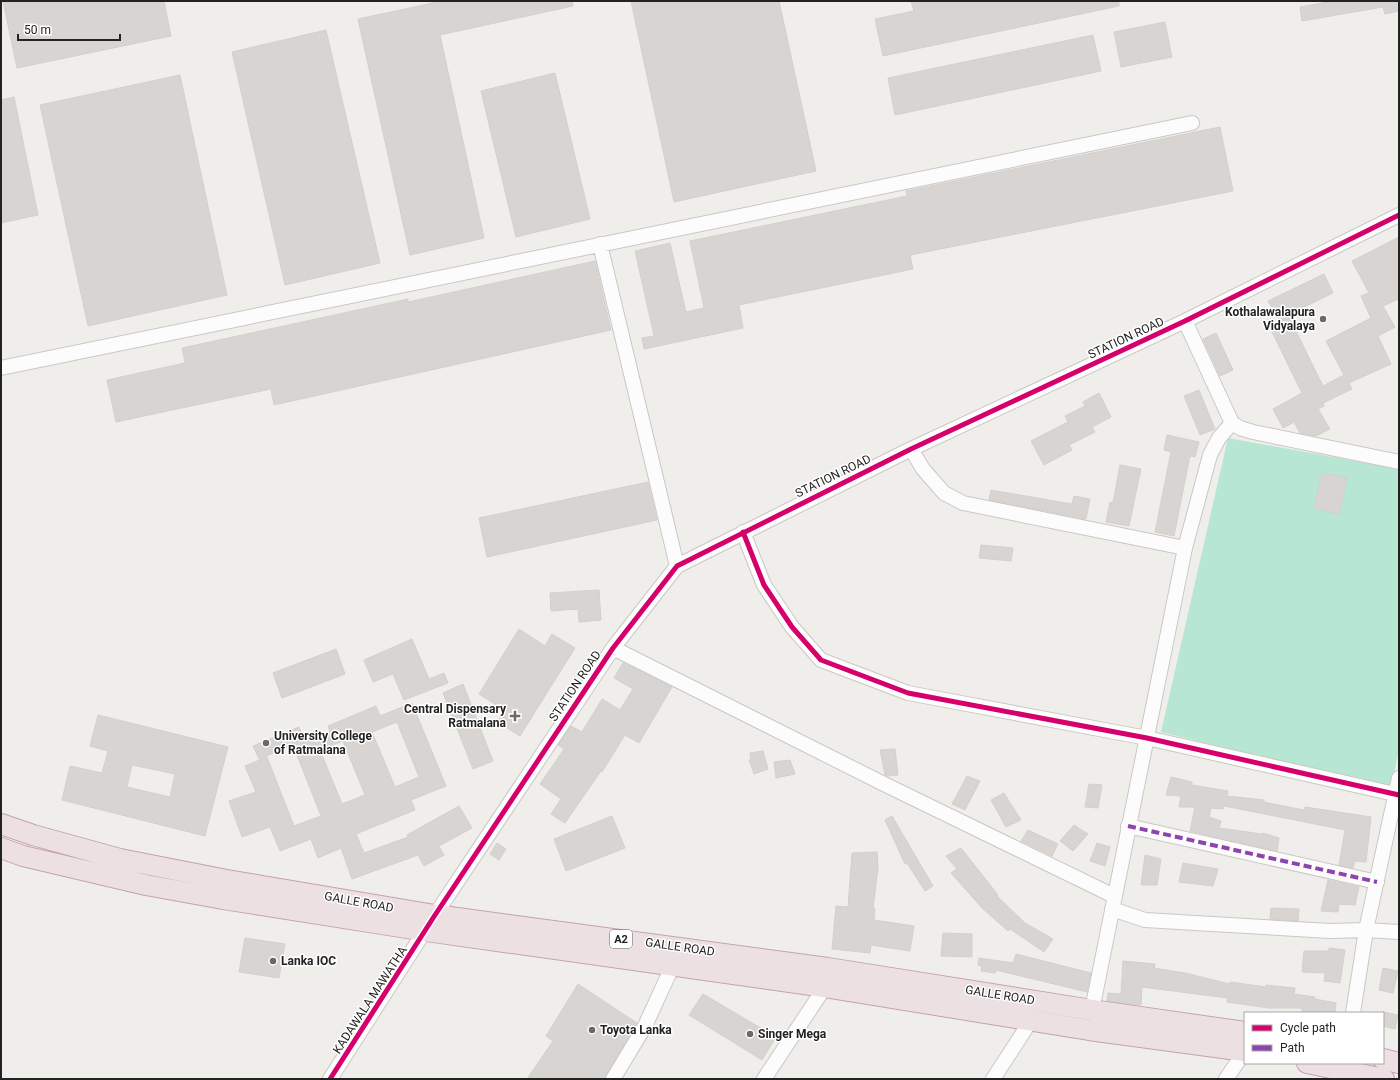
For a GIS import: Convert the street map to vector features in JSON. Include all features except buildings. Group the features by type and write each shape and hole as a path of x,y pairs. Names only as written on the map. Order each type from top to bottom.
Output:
{"highway":[{"name":"GALLE ROAD","path":"1,824 91,851 172,870 430,923 673,965 825,987 1088,1030 1244,1051"},
{"name":"GALLE ROAD","path":"1,848 23,856 177,891 430,923 828,968 1092,1010 1244,1032"},
{"path":"1384,1059 1399,1063"},
{"path":"1319,1064 1343,1066 1384,1079"}],"street":[{"path":"1,368 1192,123"},
{"name":"STATION ROAD","path":"430,923 613,648 677,566 911,449 1185,321 1399,215"},
{"path":"600,244 677,566"},
{"path":"1185,321 1232,423 1240,428 1253,432 1399,462"},
{"path":"1092,1010 1185,548 1210,455 1219,438 1232,423"},
{"path":"911,449 924,470 944,493 962,503 1185,548"},
{"path":"743,532 764,585 792,627 822,660 908,693 1146,738 1397,795"},
{"path":"613,648 884,784 1146,920 1330,931 1366,930 1399,932"},
{"path":"1353,1012 1366,930 1397,795 1399,778"},
{"path":"1128,826 1377,882"},
{"name":"KADAWALA MAWATHA","path":"330,1079 430,923"},
{"path":"613,1079 645,1026 673,965"},
{"path":"764,1079 825,987"},
{"path":"993,1079 1032,1020"},
{"path":"1226,1079 1244,1052"}],"green space":[{"path":"1228,438 1399,469 1399,749 1391,789 1161,732"}],"marked path":[{"path":"1128,826 1377,882"}],"cycle path":[{"path":"330,1079 435,915 613,648 677,566 911,449 1185,321 1399,215"},
{"path":"743,532 764,585 792,627 821,660 908,693 1147,738 1399,795"}],"place":[{"name":"Kothalawalapura Vidyalaya","path":"1323,319"},
{"name":"Central Dispensary Ratmalana","path":"515,716"},
{"name":"University College of Ratmalana","path":"266,743"},
{"name":"Lanka IOC","path":"273,961"},
{"name":"Toyota Lanka","path":"592,1030"},
{"name":"Singer Mega","path":"750,1034"}]}
